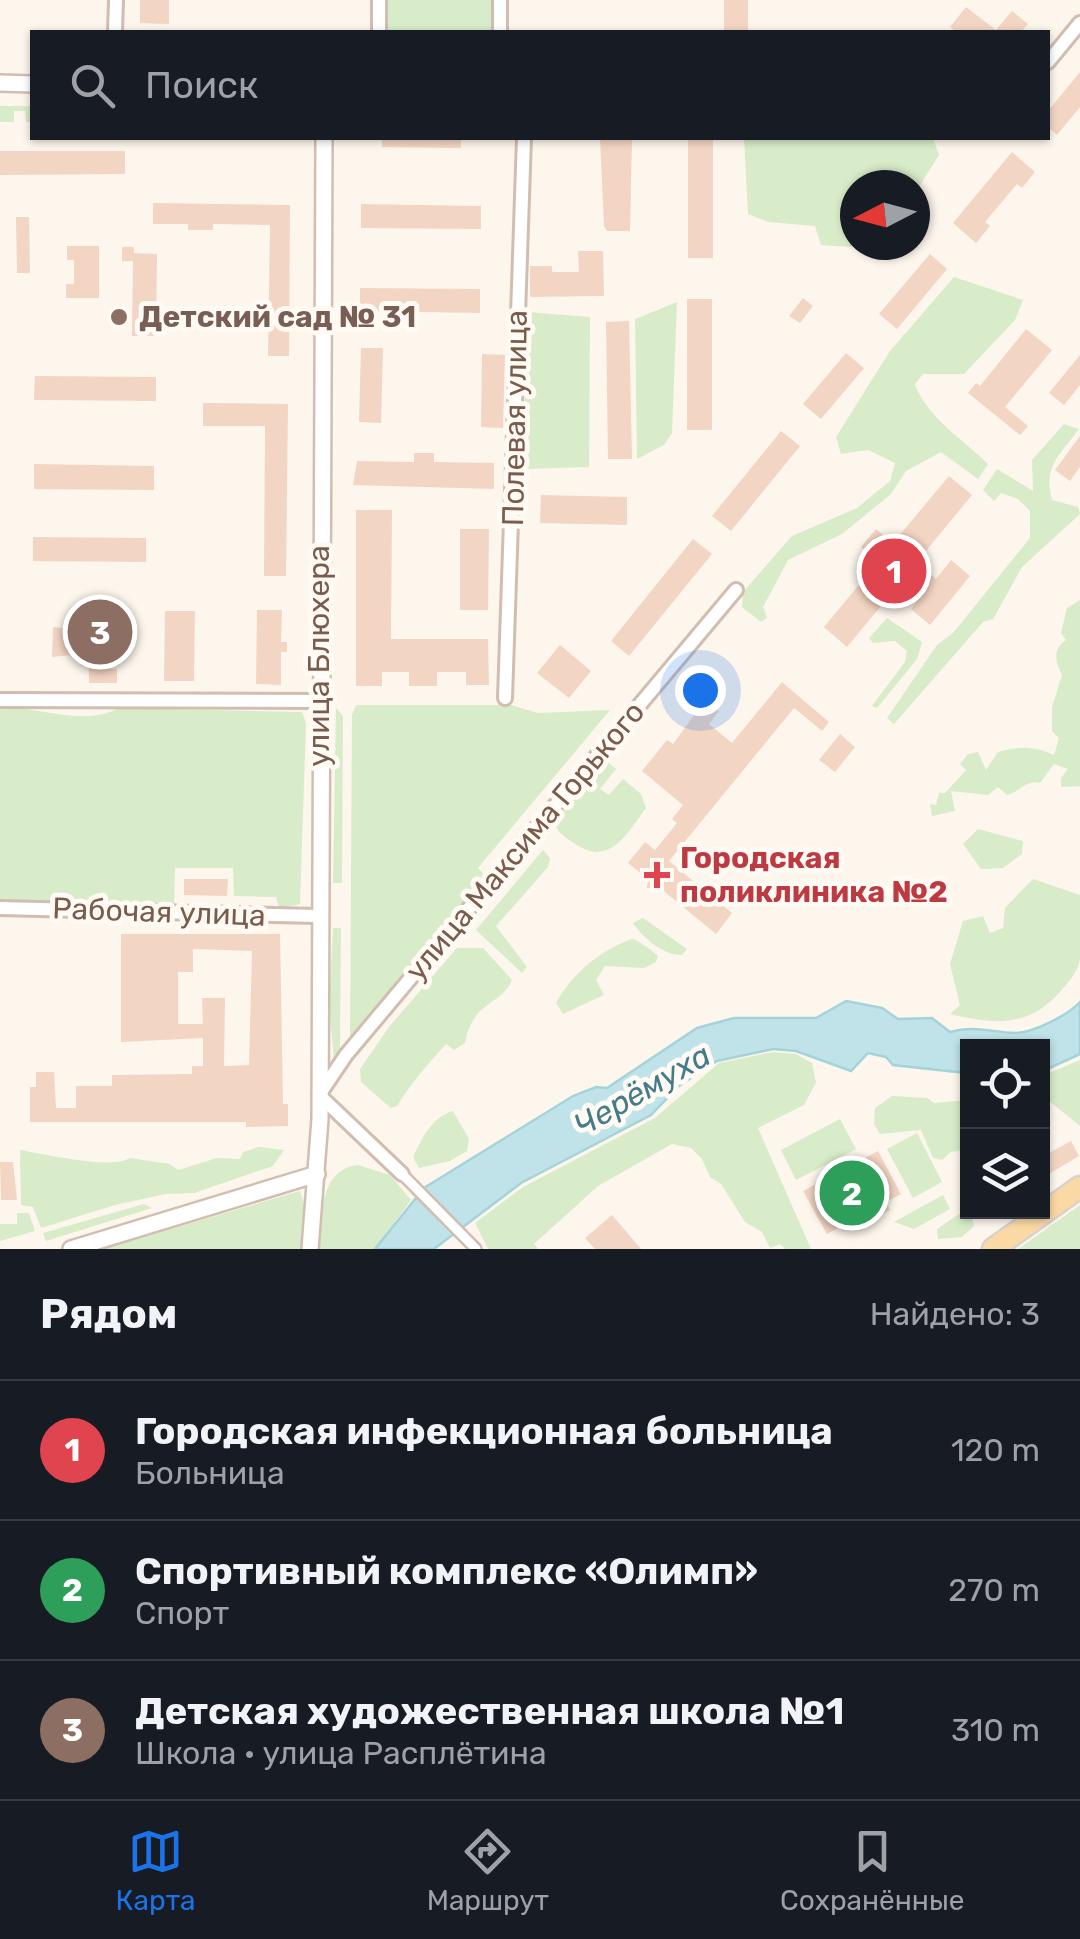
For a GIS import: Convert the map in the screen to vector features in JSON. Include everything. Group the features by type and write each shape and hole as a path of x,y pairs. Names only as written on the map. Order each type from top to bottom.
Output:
{"main road":[{"path":"993,1249 1080,1187"}],"street":[{"path":"116,0 116,30"},
{"path":"378,0 380,30"},
{"path":"500,0 500,30"},
{"path":"1050,60 1080,23"},
{"path":"0,83 30,84"},
{"name":"улица Блюхера","path":"310,1249 320,1095 317,916 324,140"},
{"name":"Полевая улица","path":"505,698 524,140"},
{"name":"улица Максима Горького","path":"320,1095 343,1058 736,590"},
{"path":"0,700 320,701"},
{"name":"Рабочая улица","path":"0,908 317,916"},
{"path":"320,1095 476,1249"},
{"path":"71,1249 317,1174"}],"green space":[{"path":"385,0 495,0 495,30 385,30"},
{"path":"0,106 30,106 30,122 26,122 25,111 14,111 14,122 0,122"},
{"path":"744,140 934,140 939,155 930,170 840,170 840,246 821,245 815,226 768,222 748,214"},
{"path":"954,277 1023,300 1015,320 964,374 923,374 915,384 937,417 988,464 978,479 941,452 906,471 891,494 842,534 788,560 763,607 767,618 761,622 742,607 743,592 792,536 857,508 890,481 895,463 868,450 841,454 836,437 890,351"},
{"path":"677,302 672,433 664,445 637,459 635,319"},
{"path":"527,312 590,317 589,467 523,469"},
{"path":"1064,424 1079,429 1052,469 1052,500 1078,507 1080,514 1022,567 993,619 983,622 894,724 887,718 937,645 953,633 1030,538 1030,511 1018,499 1001,493 994,501 983,490 997,469 1033,491 1032,460"},
{"path":"1080,600 1080,786 1061,787 1061,778 1068,769 1054,764 1040,783 1031,783 1007,795 998,787 988,795 951,791 955,811 932,816 930,804 936,805 939,793 945,793 966,770 960,764 968,754 978,752 986,770 998,752 1006,750 1034,749 1054,755 1059,738 1052,731 1052,707 1062,675 1057,652 1066,640 1061,633 1067,608"},
{"path":"887,618 922,642 917,659 877,708 872,706 905,662 907,651 895,641 873,643 869,638"},
{"path":"356,705 511,705 538,713 610,710 478,868 486,877 476,891 350,1040 352,715"},
{"path":"0,706 76,716 119,708 302,712 306,723 300,904 279,909 276,897 234,896 233,868 175,868 174,907 0,903"},
{"path":"336,708 343,716 342,883 333,883"},
{"path":"604,759 616,769 600,789 609,795 623,779 641,794 646,808 616,845 597,852 567,838 553,820"},
{"path":"978,829 1023,841 1022,854 1003,868 981,869 963,844"},
{"path":"543,850 550,858 548,867 496,926 527,967 522,973 476,930"},
{"path":"1033,879 1080,895 1080,959 1075,973 1047,1004 1022,1018 995,1021 950,1014 960,1005 950,964 963,921 983,916 990,933 1003,928 1005,908"},
{"path":"643,918 687,949 682,955 654,945 633,923"},
{"path":"333,928 341,928 340,1049 334,1059 329,1006"},
{"path":"632,939 658,956 656,962 644,968 605,966 596,980 604,995 563,1014 556,1003 579,973 598,956"},
{"path":"457,948 483,948 512,980 474,1019 465,1043 454,1050 446,1044 397,1106 391,1108 361,1082 360,1069 389,1027"},
{"path":"773,1052 796,1054 812,1063 816,1083 804,1105 758,1128 811,1249 785,1249 780,1244 770,1248 762,1232 745,1222 721,1184 710,1177 702,1159 691,1148 672,1144 598,1186 534,1244 538,1249 488,1249 475,1223 523,1187 655,1118 719,1063"},
{"path":"1080,1060 1080,1126 1050,1102 1050,1073"},
{"path":"892,1096 927,1098 934,1103 960,1101 960,1150 942,1160 933,1158 921,1130 880,1134 874,1124 875,1108"},
{"path":"453,1111 469,1139 467,1151 450,1161 419,1168 413,1157 424,1136 433,1123"},
{"path":"840,1119 856,1149 796,1180 781,1150"},
{"path":"917,1133 942,1182 913,1198 887,1149"},
{"path":"259,1147 284,1150 273,1166 194,1193 166,1194 115,1205 41,1228 33,1207 21,1205 20,1150 93,1162 130,1158 170,1164 178,1170 217,1158 240,1159 243,1152"},
{"path":"358,1165 390,1175 411,1200 375,1249 318,1249 329,1185 345,1168"},
{"path":"300,1191 305,1207 301,1249 102,1249"},
{"path":"943,1195 950,1209 914,1229 894,1222"},
{"path":"144,1204 152,1208 46,1241 43,1233"},
{"path":"1080,1205 1080,1249 1018,1249"},
{"path":"17,1213 29,1213 35,1231 0,1241 0,1224 17,1224"},
{"path":"959,1214 960,1219 972,1219 974,1226 962,1237 938,1239 937,1229"}],"water":[{"name":"Черёмуха","path":"846,1001 882,1008 898,1019 932,1018 950,1032 974,1029 1015,1033 1050,1022 1080,1002 1080,1054 1050,1068 1050,1039 960,1039 960,1072 893,1065 886,1057 868,1053 851,1071 796,1051 773,1049 717,1061 679,1086 651,1115 521,1183 434,1249 375,1249 424,1188 573,1096 596,1087 607,1088 697,1028 734,1018 816,1018"}],"building":[{"path":"140,0 169,0 169,24 140,23"},
{"path":"724,0 748,0 748,30 724,30"},
{"path":"966,7 996,30 954,30 950,27"},
{"path":"1012,11 1028,24 1023,30 996,30"},
{"path":"1080,72 1080,107 1057,135 1050,129 1050,109"},
{"path":"382,140 461,140 461,148 382,147"},
{"path":"600,140 632,140 630,231 607,231"},
{"path":"688,140 713,140 713,258 688,258"},
{"path":"0,151 125,151 125,174 0,175"},
{"path":"1012,152 1035,172 1022,188 1017,184 985,222 990,226 976,243 953,223"},
{"path":"153,203 290,205 289,356 268,356 270,225 213,224 213,230 188,230 188,224 153,224"},
{"path":"361,204 481,206 481,229 361,228"},
{"path":"16,217 29,217 30,273 17,273"},
{"path":"67,246 99,246 99,298 66,298 66,284 74,284 74,260 67,260"},
{"path":"122,247 134,247 134,253 157,254 156,336 132,336 133,261 122,261"},
{"path":"578,251 603,251 604,296 530,297 530,266 552,266 552,272 579,272"},
{"path":"930,254 947,269 897,329 879,314 925,260 930,260"},
{"path":"360,288 480,289 480,313 360,311"},
{"path":"803,298 813,306 800,323 789,316"},
{"path":"687,299 712,299 712,430 687,430"},
{"path":"629,321 632,459 608,459 606,322"},
{"path":"1026,329 1052,350 1005,407 1028,426 1020,435 968,393 976,383 980,386"},
{"path":"361,348 383,348 381,423 359,422"},
{"path":"846,353 864,368 821,419 803,404"},
{"path":"482,354 505,355 503,428 481,427"},
{"path":"1080,355 1080,385 1064,405 1049,393"},
{"path":"35,376 156,377 156,401 34,400"},
{"path":"203,403 288,404 286,576 264,576 265,426 203,426"},
{"path":"781,431 800,446 731,531 712,516"},
{"path":"1080,436 1080,467 1070,481 1055,470"},
{"path":"414,453 434,453 434,462 494,463 494,489 353,485 357,461 414,462"},
{"path":"34,464 154,466 154,490 34,489"},
{"path":"949,476 972,495 916,563 936,579 951,560 970,576 930,625 911,609 923,594 904,578 847,647 824,627 878,562 861,547 876,529 893,543"},
{"path":"541,495 627,497 627,525 540,523"},
{"path":"356,510 392,510 391,639 488,639 489,685 466,685 466,672 437,672 437,686 409,686 409,672 382,672 382,686 356,686"},
{"path":"460,529 489,529 488,610 460,610"},
{"path":"33,537 146,538 146,562 33,561"},
{"path":"693,539 712,554 629,656 611,641"},
{"path":"90,600 118,600 118,615 108,615 108,669 117,669 117,683 89,683 89,653 52,657 53,627 90,631"},
{"path":"257,610 282,610 281,642 287,642 287,652 281,652 281,685 256,684"},
{"path":"165,611 195,611 194,681 164,681"},
{"path":"560,645 591,671 569,698 537,673"},
{"path":"782,682 829,722 822,731 794,708 669,861 732,913 716,934 660,888 647,888 648,879 628,863 645,842 655,850 677,823 672,819 683,805 642,771 667,740 673,744 705,700 719,711 709,724 732,743"},
{"path":"840,734 855,747 835,772 819,760"},
{"path":"184,879 228,879 227,896 184,895"},
{"path":"121,934 280,934 283,1104 288,1104 288,1126 246,1127 246,1122 30,1122 30,1087 36,1087 36,1072 54,1072 56,1108 76,1108 76,1086 112,1086 112,1075 192,1074 192,1066 203,1066 203,1038 121,1042","holes":["193,949 252,951 249,1065 224,1066 225,998 202,998 203,1024 178,1024 178,972 193,972"]},
{"path":"1071,1141 1079,1156 1050,1173 1050,1153"},
{"path":"878,1151 901,1194 886,1202 890,1210 867,1223 863,1215 827,1234 803,1191"},
{"path":"0,1162 13,1162 17,1200 1,1200"},
{"path":"612,1215 641,1249 595,1249 585,1238"}],"place":[{"name":"Детский сад № 31","path":"119,317"},
{"name":"Городская инфекционная больница","path":"894,571"},
{"name":"Детская художественная школа №1","path":"100,632"},
{"name":"Городская поликлиника №2","path":"657,875"},
{"name":"Спортивный комплекс «Олимп»","path":"852,1193"}]}
